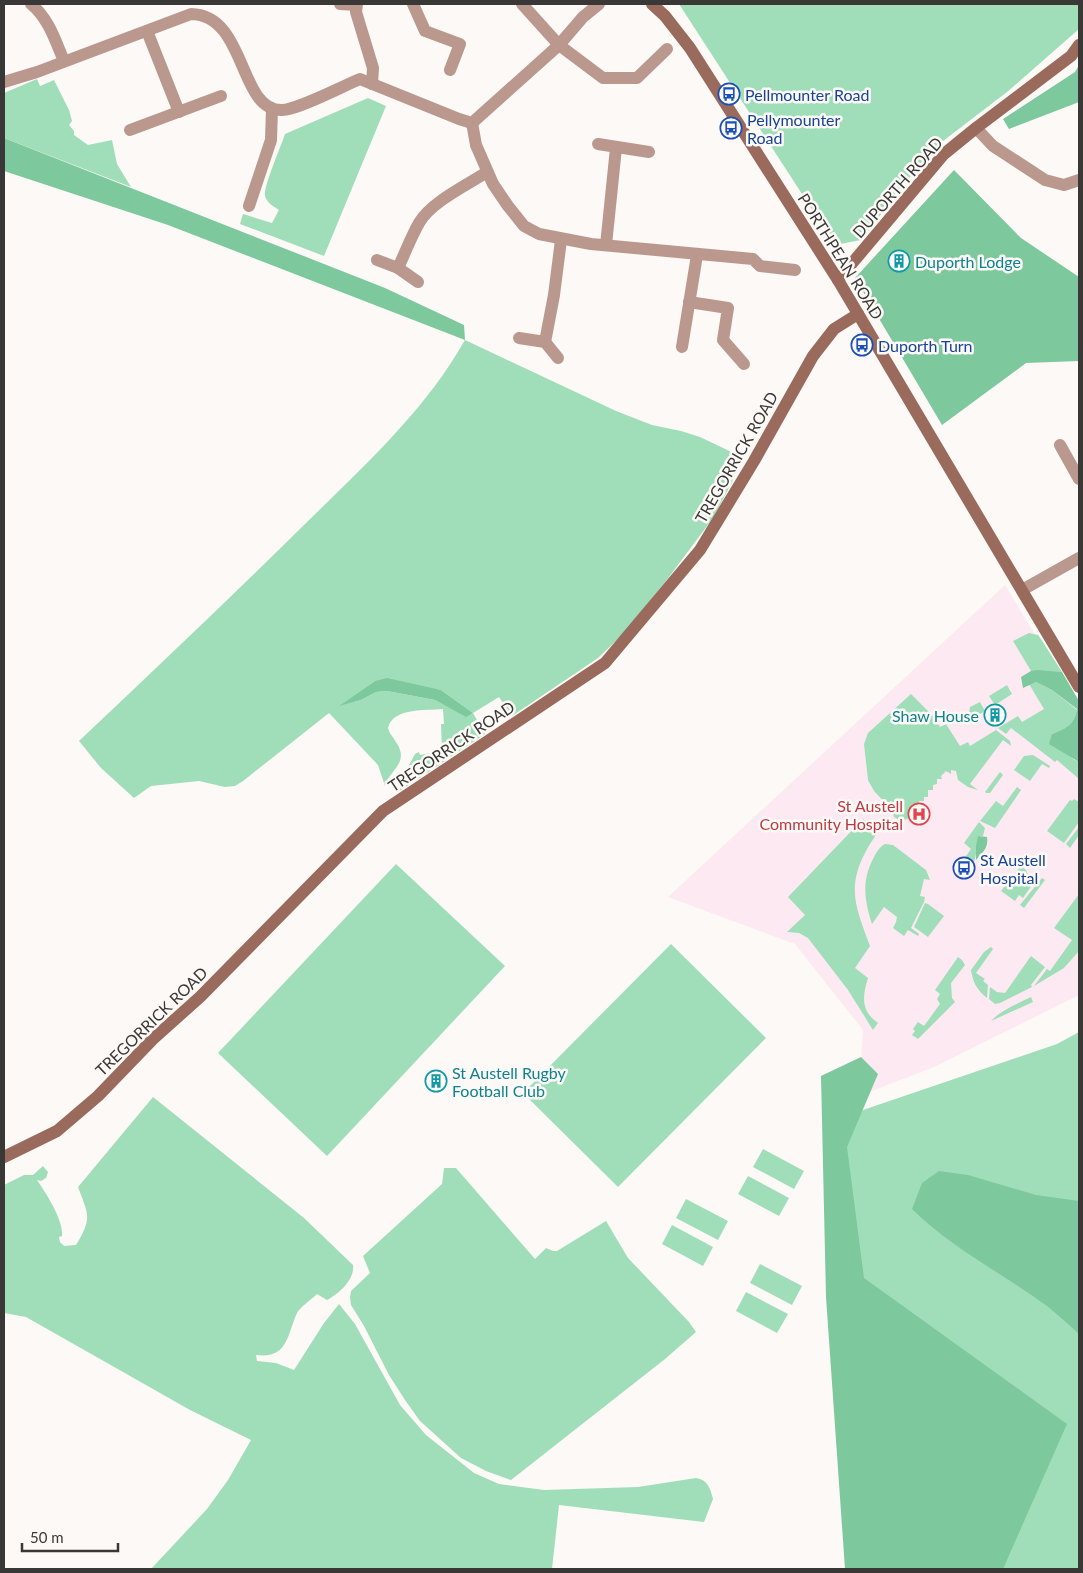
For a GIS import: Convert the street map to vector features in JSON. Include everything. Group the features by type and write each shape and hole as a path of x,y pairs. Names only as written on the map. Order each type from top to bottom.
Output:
{"street":[{"path":"31,4 46,20 64,61"},
{"path":"340,4 357,5 356,12 373,68 372,84"},
{"path":"413,4 425,31 460,44 450,70"},
{"path":"522,4 559,45 603,78 637,78 667,49"},
{"path":"583,17 588,4"},
{"path":"472,123 559,45 583,17 599,4"},
{"name":"PORTHPEAN ROAD","path":"651,5 665,16 690,48 838,280 1079,687"},
{"path":"4,82 147,31 191,14 195,9 216,22 227,36 255,93 263,104 272,109 289,110 360,79 472,123"},
{"path":"147,31 179,112"},
{"name":"DUPORTH ROAD","path":"838,280 944,154 1071,56 1079,45"},
{"path":"130,130 221,96"},
{"path":"249,206 271,140 272,109"},
{"path":"472,123 476,145 487,172 508,206 524,226 539,234 561,240 697,255 753,259 760,266 795,270"},
{"path":"976,128 993,146 1045,180 1064,185 1079,180"},
{"path":"598,144 649,152"},
{"path":"606,245 616,148"},
{"path":"398,268 420,221 430,210 487,172"},
{"path":"545,342 554,295 561,240"},
{"path":"682,347 697,255"},
{"path":"377,260 398,268 418,282"},
{"path":"689,302 728,308 723,340 744,364"},
{"name":"TREGORRICK ROAD","path":"4,1157 57,1131 98,1096 153,1039 200,997 383,811 604,663 700,550 754,461 813,356 834,329 858,314"},
{"path":"519,338 545,342 558,358"},
{"path":"1060,445 1079,479"},
{"path":"1022,590 1079,558"}],"shaded area":[{"name":"St Austell Community Hospital","path":"1005,585 1079,707 1079,995 934,1067 859,1096 863,1030 795,944 668,897"}],"green space":[{"path":"679,4 1079,4 1079,29 1007,92 930,151 861,240 835,245"},
{"path":"1079,65 1079,102 1009,129 1003,119 1075,72"},
{"path":"37,79 40,86 54,80 69,110 72,121 69,125 74,131 74,135 88,145 112,140 117,164 131,187 4,138 4,93"},
{"path":"368,98 386,106 324,256 240,224 243,214 272,223 279,210 267,201 265,192 285,134"},
{"path":"4,138 385,288 464,325 465,340 168,225 4,171"},
{"path":"954,170 1021,238 1079,277 1079,361 1026,363 942,425 855,278"},
{"path":"465,340 616,411 652,425 700,437 740,456 732,482 713,518 666,581 621,636 598,658 512,716 499,697 473,713 485,734 400,791 400,782 415,754 419,752 420,755 442,751 441,724 444,724 443,709 411,711 396,716 391,721 388,728 399,747 401,755 398,765 385,786 378,765 329,713 235,786 225,787 199,781 151,786 134,798 101,768 79,741 221,606 371,459 412,414 449,366","holes":["375,681 441,690 473,713 466,716 435,700 387,691 376,692 361,700 341,705"]},
{"path":"1029,633 1038,635 1062,672 1031,671 1013,641"},
{"path":"1037,670 1062,672 1079,701 1079,762 1049,744 1052,734 1071,723 1077,709 1052,690 1036,682 1023,688 1021,677"},
{"path":"387,678 441,690 473,713 466,717 435,700 387,691 376,692 361,700 339,706 375,681"},
{"path":"1036,682 1052,690 1077,710 1074,720 1069,726 1052,734 1073,759 1079,762 1079,779 1057,760 1055,762 1011,728 1006,734 998,728 1018,716 1022,722 1044,709 1029,684"},
{"path":"1007,685 1012,694 995,705 989,696"},
{"path":"911,694 932,715 940,727 946,724 960,746 968,742 970,746 996,730 1010,741 1011,746 1003,740 970,784 978,790 968,787 958,780 956,771 951,770 951,774 946,771 941,776 942,779 937,779 937,784 933,785 933,790 928,790 928,797 924,797 924,801 919,801 919,807 915,807 915,811 910,812 910,818 901,821 894,817 891,809 874,791 868,780 864,744 868,733"},
{"path":"980,702 985,711 968,721 970,707"},
{"path":"1033,755 1050,766 1049,768 1042,764 1030,781 1014,770 1024,756"},
{"path":"1000,772 1003,775 990,793 986,793 985,792"},
{"path":"1017,787 1021,790 995,828 980,821 996,801 1003,806"},
{"path":"1074,799 1079,802 1079,822 1064,843 1047,831 1070,800"},
{"path":"863,819 870,824 881,827 859,866 855,889 858,910 870,946 855,968 868,978 864,1003 868,1014 878,1023 873,1030 848,990 808,938 799,933 787,932 805,915 788,897"},
{"path":"979,822 985,828 983,836 979,836 974,862 970,859 968,862 964,859 971,849 964,843"},
{"path":"1079,827 1079,835 1070,848 1066,844"},
{"path":"978,836 987,837 987,844 976,860 976,846"},
{"path":"885,844 893,845 926,870 930,880 924,879 920,896 925,897 924,902 911,928 919,934 918,936 908,930 904,936 893,928 897,917 884,907 872,924 865,891 867,876 875,855 879,848"},
{"path":"396,864 505,966 327,1156 218,1053"},
{"path":"1021,866 1026,870 1032,885 1023,898 1019,895 1015,901 1001,891"},
{"path":"1042,878 1045,880 1024,908 1020,905"},
{"path":"1079,894 1079,951 1064,968 1034,986 1047,969 1050,971 1072,940 1054,928"},
{"path":"925,903 944,916 928,937 914,927"},
{"path":"671,944 766,1038 618,1187 523,1093"},
{"path":"991,947 993,949 976,973 985,979 983,981 988,985 987,998 976,985 971,970 984,952"},
{"path":"1031,956 1045,967 1031,985 1032,987 1000,1003 995,1004 989,999 990,987 997,992 1005,993"},
{"path":"958,957 965,965 951,983 952,998 955,1002 918,1039 912,1035 915,1031 913,1029 918,1022 924,1026 940,1004 937,999 940,994 935,990"},
{"path":"1031,997 1033,1002 991,1021 1004,1010"},
{"path":"1079,1032 1079,1569 868,1569 839,1147 863,1110 1057,1044"},
{"path":"861,1057 878,1074 847,1147 864,1278 1067,1424 1003,1569 845,1569 826,1297 821,1076"},
{"path":"153,1097 304,1218 353,1265 349,1281 341,1290 327,1300 317,1294 297,1313 285,1344 274,1353 256,1355 257,1361 276,1363 294,1370 324,1323 339,1304 355,1324 400,1405 426,1435 474,1473 499,1484 544,1490 638,1487 696,1478 706,1483 713,1499 704,1522 559,1505 552,1569 151,1569 207,1509 228,1480 251,1440 190,1410 26,1317 4,1313 4,1185 24,1175 33,1175 43,1166 48,1172 46,1178 41,1181 37,1180 54,1207 60,1223 62,1236 59,1237 60,1242 64,1246 76,1245 87,1222 85,1204 78,1187"},
{"path":"763,1149 804,1171 794,1189 753,1167"},
{"path":"444,1168 456,1168 535,1259 546,1248 557,1251 606,1221 628,1258 689,1322 696,1332 665,1359 511,1480 486,1471 461,1458 420,1421 389,1375 351,1305 351,1291 370,1273 363,1256 442,1184"},
{"path":"939,1171 968,1175 1036,1195 1079,1201 1079,1334 1047,1306 943,1236 912,1209 922,1183"},
{"path":"748,1176 789,1198 779,1216 738,1194"},
{"path":"686,1199 728,1221 718,1240 676,1218"},
{"path":"672,1225 713,1247 703,1266 662,1244"},
{"path":"760,1264 802,1286 792,1305 750,1283"},
{"path":"746,1292 788,1314 777,1333 736,1311"}],"place":[{"name":"Pellmounter Road","path":"729,94"},
{"name":"Pellymounter Road","path":"731,128"},
{"name":"Duporth Lodge","path":"899,261"},
{"name":"Duporth Turn","path":"862,345"},
{"name":"Shaw House","path":"995,715"},
{"name":"St Austell Community Hospital","path":"919,814"},
{"name":"St Austell Hospital","path":"964,868"},
{"name":"St Austell Rugby Football Club","path":"436,1081"}]}
